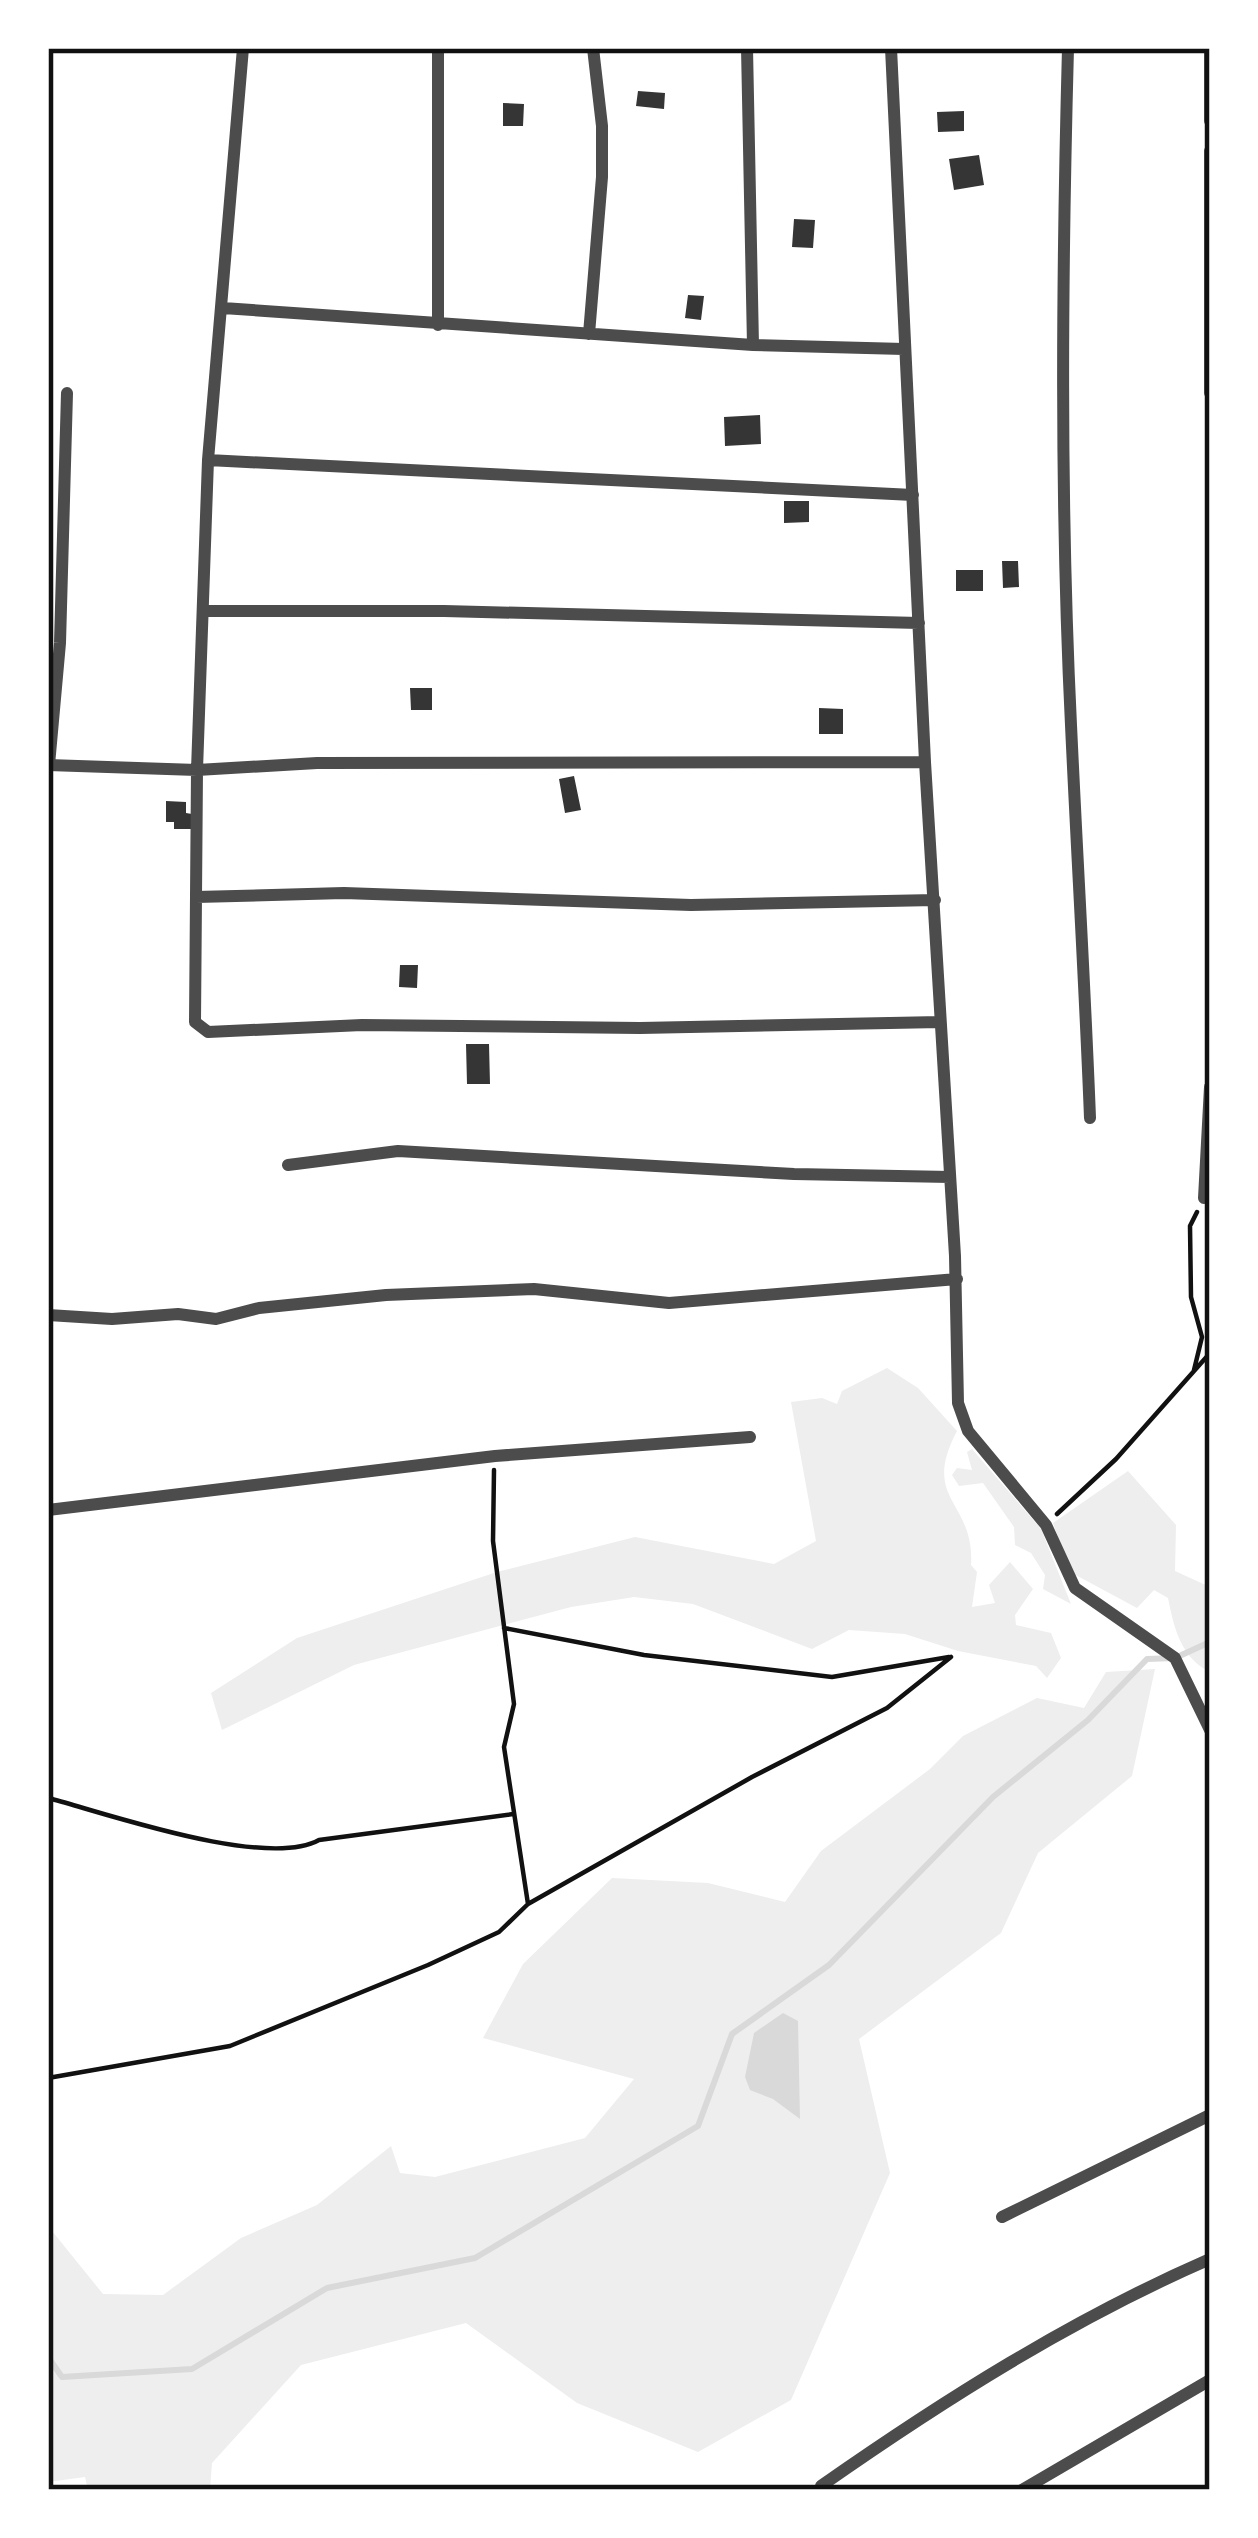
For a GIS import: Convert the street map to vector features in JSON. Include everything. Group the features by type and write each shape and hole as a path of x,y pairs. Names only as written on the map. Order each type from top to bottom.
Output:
{"street":[{"path":"243,48 208,460 196,770 195,1022 208,1032 362,1025 640,1028 940,1022"},
{"path":"437,326 438,48"},
{"path":"589,334 602,177 593,48"},
{"path":"747,48 753,345"},
{"path":"891,48 962,1418 1046,1525 1082,1596 1175,1658 1210,1730"},
{"path":"1068,48 1062,266 1067,581 1090,1118"},
{"path":"1210,48 1210,121"},
{"path":"1210,151 1210,393"},
{"path":"223,308 437,326 904,349"},
{"path":"67,393 60,643 48,765 196,770 317,763 925,763"},
{"path":"208,460 913,495"},
{"path":"203,610 919,623"},
{"path":"196,897 344,893 691,905 934,900"},
{"path":"1204,1198 1210,1087"},
{"path":"288,1166 398,1151 751,1172 950,1177"},
{"path":"48,1316 112,1319 178,1314 215,1319 259,1308 386,1295 534,1289 669,1303 957,1280"},
{"path":"48,1510 495,1456 750,1437"},
{"path":"1002,2216 1210,2115"},
{"path":"821,2486 918,2418 1030,2351 1210,2259"},
{"path":"1022,2490 1210,2380"}],"path":[{"path":"1193,1376 1202,1336 1191,1297 1190,1226 1204,1198"},
{"path":"1046,1525 1115,1459 1210,1353"},
{"path":"495,1456 493,1541 514,1704 504,1747 528,1904"},
{"path":"48,2078 230,2046 499,1932 528,1904 752,1777 887,1708 951,1657 832,1677 644,1654 504,1628"},
{"path":"48,1793 52,1799 244,1847 308,1846 319,1840 411,1829 438,1821 513,1814"}],"shaded area":[{"path":"887,1368 918,1388 957,1431 944,1472 977,1572 972,1607 995,1603 989,1585 1010,1562 1033,1589 1015,1615 1016,1625 1051,1633 1061,1658 1047,1678 1036,1666 958,1651 905,1634 849,1630 812,1649 693,1604 634,1597 571,1607 354,1665 222,1730 211,1693 297,1638 497,1572 635,1537 774,1564 816,1541 791,1402 822,1398 837,1404 842,1391"},
{"path":"972,1449 1041,1529 1071,1604 1043,1589 1045,1575 1031,1553 1015,1545 1014,1527 983,1483 959,1486 952,1475 957,1468 972,1470 967,1452"},
{"path":"1128,1471 1176,1525 1175,1571 1210,1587 1210,1672 1186,1650 1168,1598 1154,1590 1137,1608 1070,1572 1053,1523"},
{"path":"1155,1669 1132,1776 1038,1853 1001,1933 859,2039 890,2173 791,2400 698,2452 577,2403 466,2323 301,2365 212,2463 210,2490 88,2490 85,2477 48,2482 48,2226 103,2294 163,2295 241,2238 317,2205 391,2146 400,2173 435,2177 585,2138 634,2079 483,2038 523,1964 612,1878 708,1883 785,1902 821,1851 930,1769 963,1736 1037,1698 1084,1708 1106,1672"},
{"path":"783,2013 798,2021 800,2119 773,2099 750,2090 745,2077 754,2033"}],"building":[{"path":"638,91 665,93 664,109 636,106"},
{"path":"503,103 524,104 523,126 503,126"},
{"path":"964,111 964,131 938,132 937,112"},
{"path":"979,155 984,185 954,190 949,159"},
{"path":"794,219 815,220 813,248 792,247"},
{"path":"688,295 704,296 701,320 685,318"},
{"path":"760,415 761,444 725,446 724,417"},
{"path":"784,501 809,501 809,522 784,523"},
{"path":"1002,561 1018,561 1019,587 1003,588"},
{"path":"956,570 983,570 983,591 956,591"},
{"path":"410,688 432,688 432,710 411,710"},
{"path":"819,708 843,709 843,734 819,734"},
{"path":"574,776 581,810 565,813 559,779"},
{"path":"166,801 186,802 186,813 192,814 191,829 174,829 174,822 166,822"},
{"path":"400,965 418,965 417,988 399,987"},
{"path":"466,1044 489,1044 490,1084 467,1084"}],"waterway":[{"path":"48,2357 62,2377 192,2369 327,2288 475,2258 698,2126 732,2034 829,1965 993,1797 1088,1720 1147,1659 1175,1658 1210,1642"}]}
